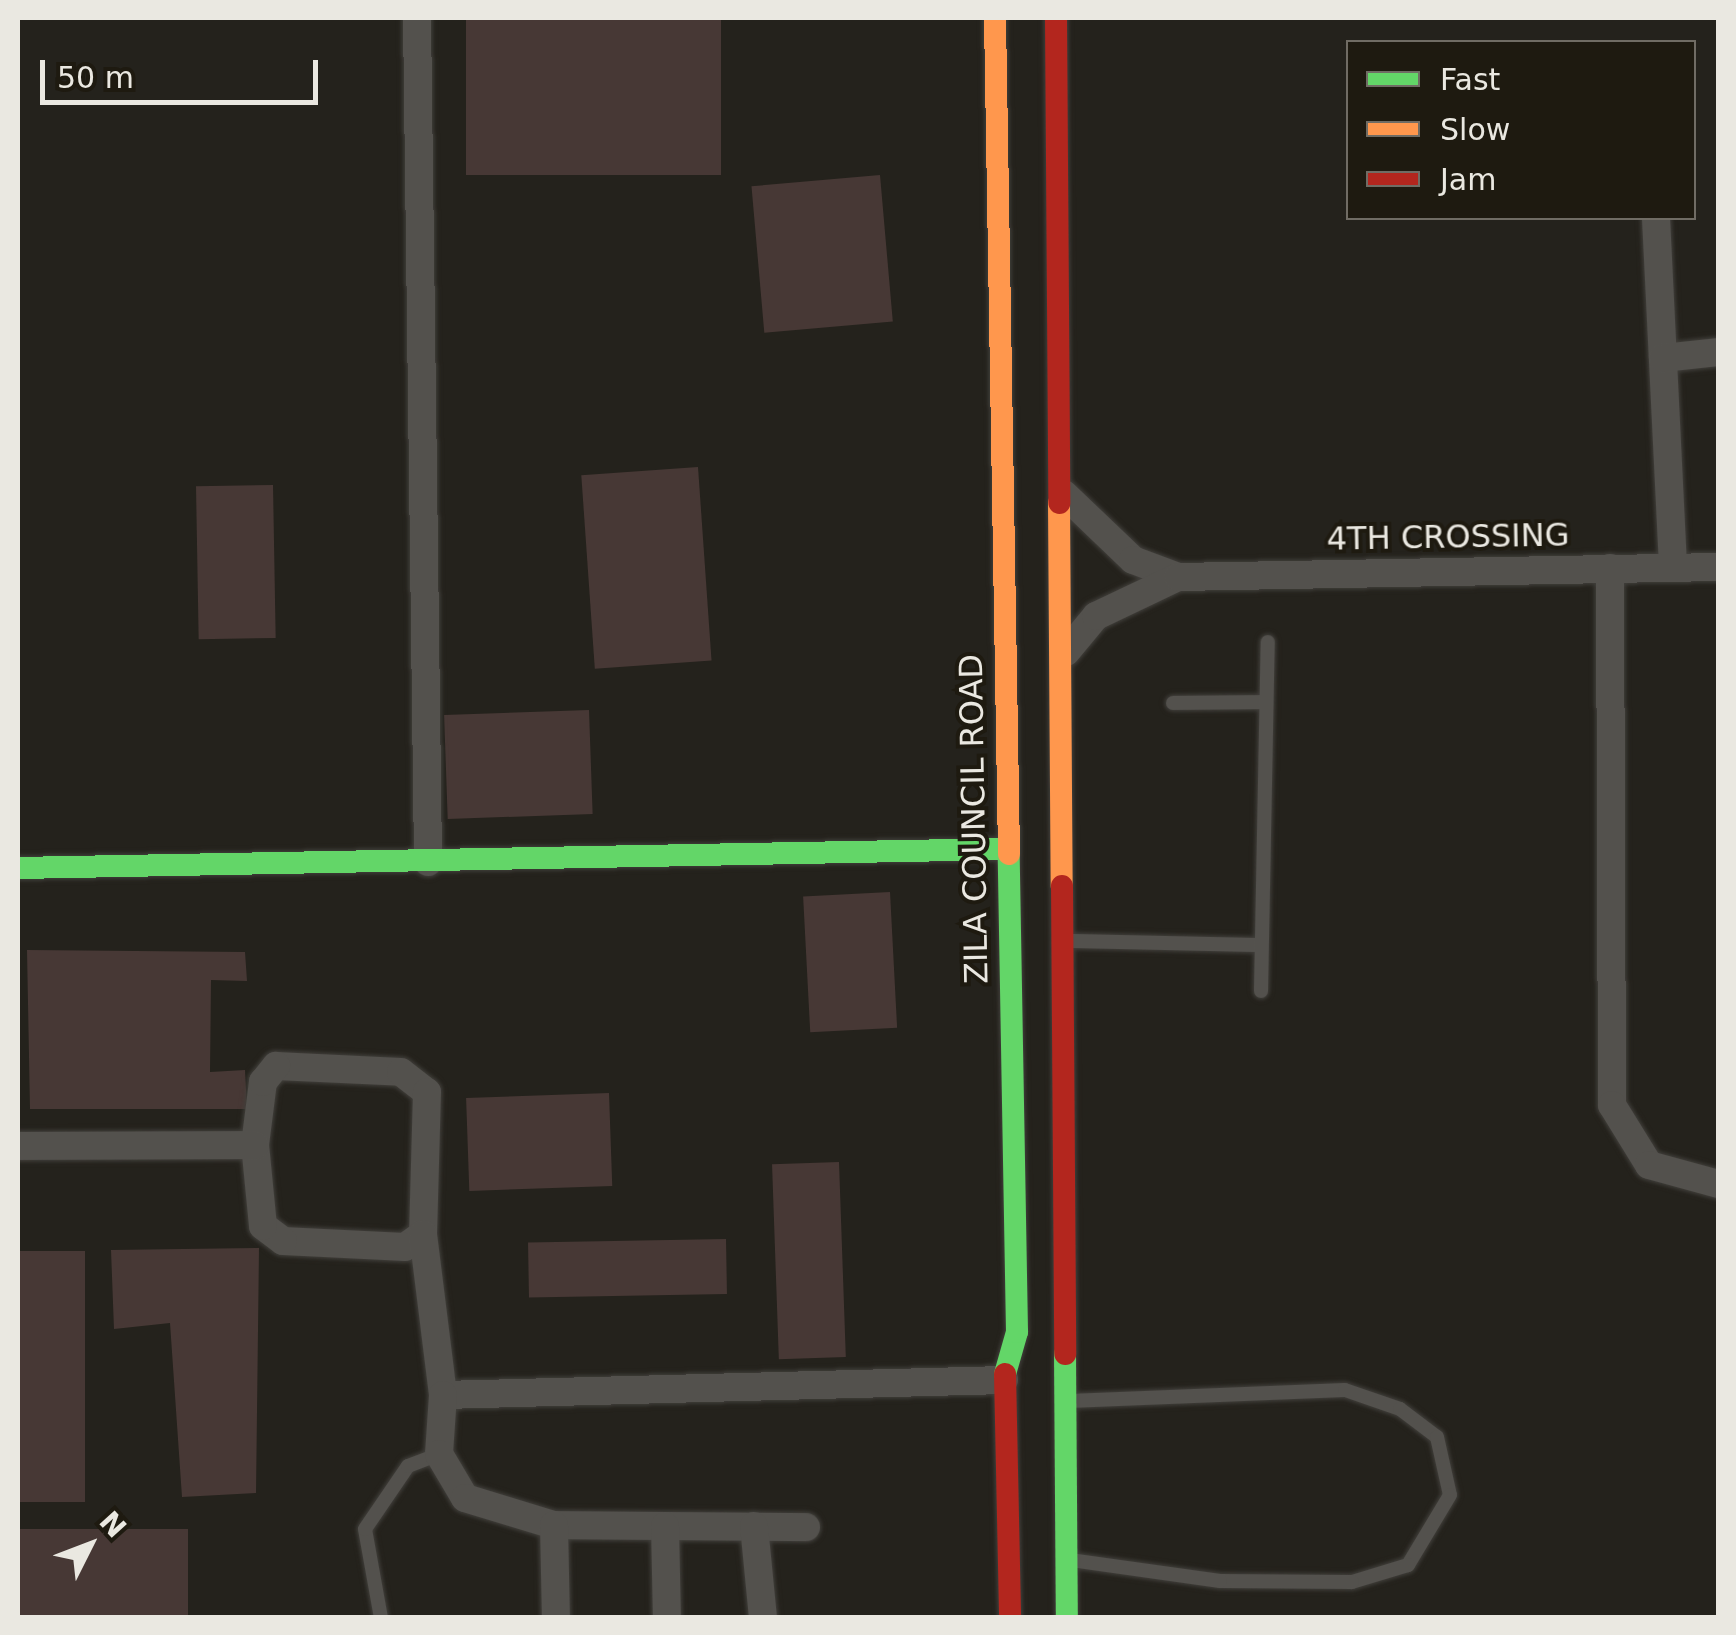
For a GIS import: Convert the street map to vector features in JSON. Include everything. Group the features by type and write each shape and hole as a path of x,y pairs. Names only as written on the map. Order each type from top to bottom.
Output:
{"main road":[{"name":"ZILA COUNCIL ROAD","path":"996,18 1006,849 1017,1332 1004,1380 1010,1618"},
{"path":"1056,18 1066,652 1067,1618"},
{"path":"18,868 1006,849"}],"street":[{"path":"416,18 428,862"},
{"path":"1656,220 1674,568"},
{"path":"1663,358 1718,352"},
{"name":"4TH CROSSING","path":"1064,494 1133,560 1178,577 1718,567"},
{"path":"1610,568 1612,1104 1649,1166 1718,1184"},
{"name":"4TH CROSSING","path":"1066,652 1096,616 1178,577"},
{"path":"423,1234 405,1247 271,1235 258,1215 256,1145 263,1082 276,1066 412,1076 427,1092 423,1234 443,1395 440,1454 465,1498 554,1525 806,1527"},
{"path":"18,1146 256,1145"},
{"path":"443,1395 1004,1380"},
{"path":"554,1525 556,1618"},
{"path":"665,1526 667,1618"},
{"path":"754,1526 763,1618"}],"lane":[{"path":"1261,991 1268,642"},
{"path":"1172,703 1266,702"},
{"path":"1064,941 1261,945"},
{"path":"1064,1402 1345,1390 1400,1408 1437,1437 1450,1496 1408,1565 1352,1582 1220,1581 1065,1560"},
{"path":"381,1618 365,1529 408,1466 440,1454"}],"building":[{"path":"466,18 721,18 721,175 466,175"},
{"path":"880,175 893,321 764,333 751,186"},
{"path":"698,467 712,661 595,669 581,475"},
{"path":"273,485 276,638 199,639 196,486"},
{"path":"589,710 593,814 448,819 444,715"},
{"path":"890,892 897,1028 810,1032 803,897"},
{"path":"27,950 245,952 247,981 211,980 210,1072 245,1070 247,1109 30,1109"},
{"path":"609,1093 612,1186 469,1191 466,1098"},
{"path":"839,1162 846,1357 779,1359 772,1164"},
{"path":"726,1239 727,1294 529,1297 528,1242"},
{"path":"259,1248 256,1493 182,1497 170,1323 114,1329 111,1250"},
{"path":"18,1251 85,1251 85,1502 18,1502"},
{"path":"18,1529 188,1529 188,1618 18,1618"}],"traffic: fast":[{"path":"18,868 1006,849"},
{"path":"1005,1374 1017,1332 1009,854"},
{"path":"1065,1354 1067,1618"}],"traffic: slow":[{"path":"995,18 1009,854"},
{"path":"1059,503 1062,886"}],"traffic: jam":[{"path":"1056,18 1059,503"},
{"path":"1062,886 1065,1354"},
{"path":"1005,1374 1010,1618"}]}
